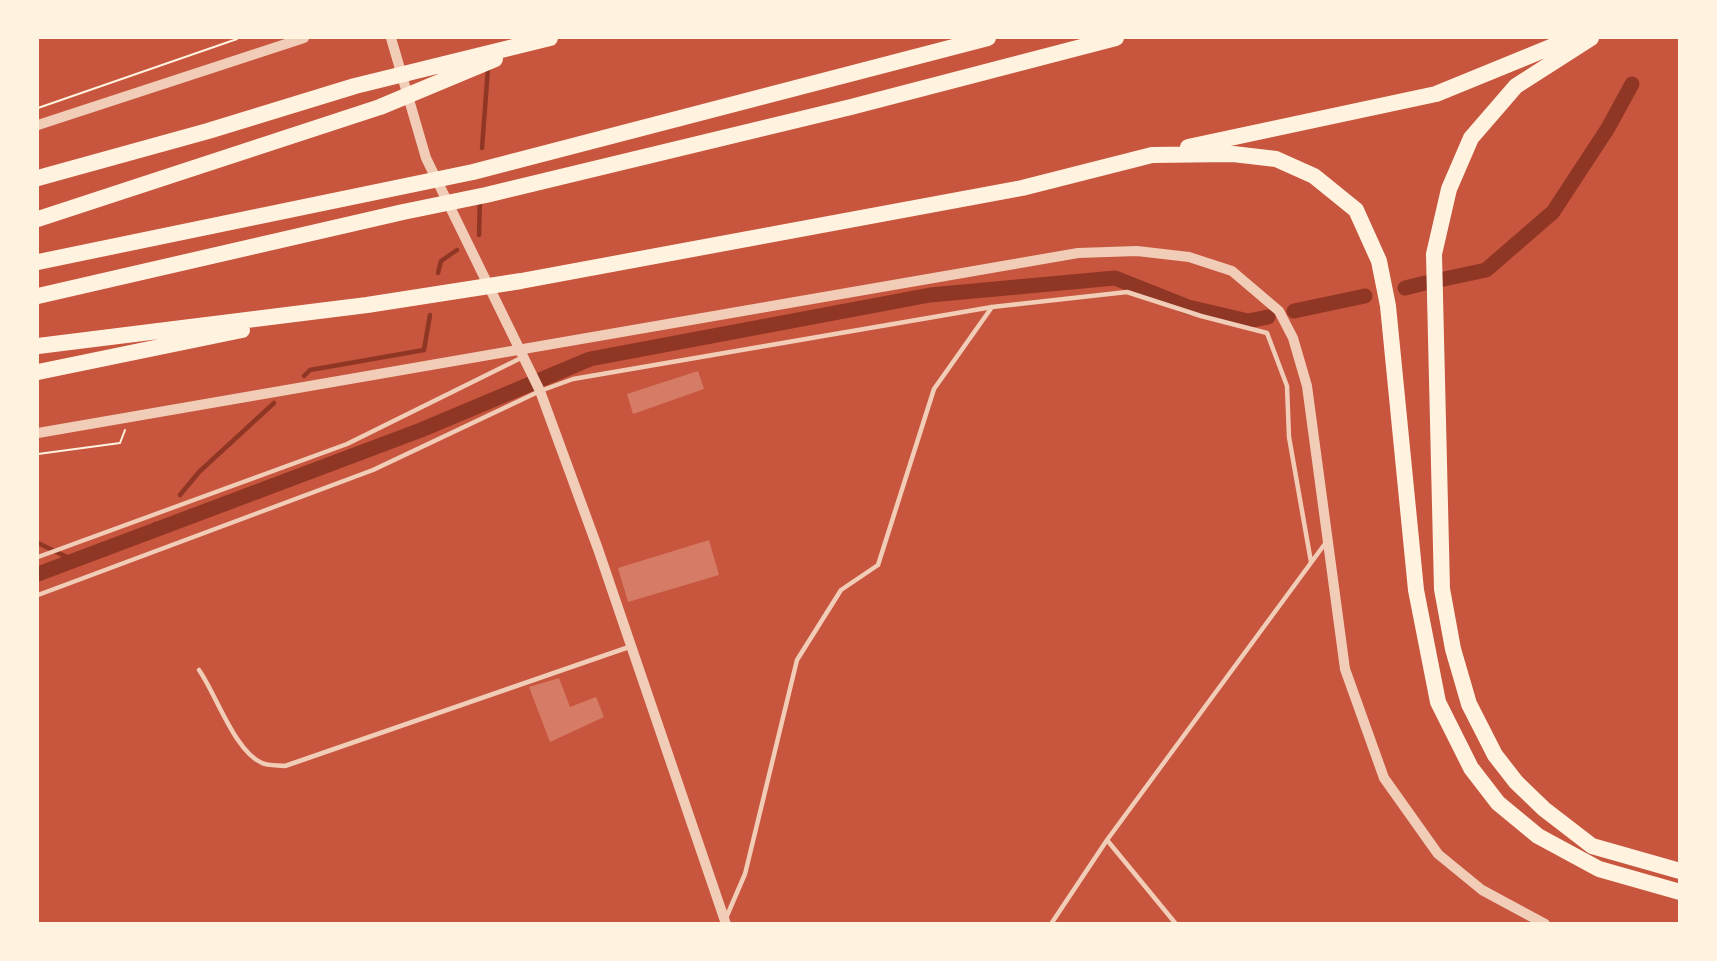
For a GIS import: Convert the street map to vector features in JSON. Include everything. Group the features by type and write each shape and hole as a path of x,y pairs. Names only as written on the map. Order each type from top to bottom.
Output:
{"highway":[{"path":"38,178 208,131 355,86 550,38"},
{"path":"38,262 473,172 988,38"},
{"path":"38,296 486,195 851,107 1116,38"},
{"path":"38,346 367,304 521,281 1022,188 1152,155 1436,94 1573,38"},
{"path":"1591,38 1516,86 1471,138 1449,189 1434,254 1442,589 1453,649 1469,705 1495,755 1516,782 1544,809 1592,846 1680,871"},
{"path":"38,219 380,107 532,43"},
{"path":"1152,155 1233,154 1276,159 1314,176 1356,210 1379,261 1388,306 1416,590 1438,702 1471,768 1498,803 1538,836 1599,869 1680,892"},
{"path":"38,372 367,304"}],"street":[{"path":"38,124 304,38"},
{"path":"391,38 426,158 539,388 631,646 725,922"},
{"path":"38,433 524,356 1078,253 1137,251 1189,257 1232,271 1279,311 1293,338 1307,386 1345,669 1384,778 1438,854 1482,890 1545,924"}],"lane":[{"path":"38,595 373,470 539,388 573,379 992,306 1127,292 1201,316 1267,333 1287,386 1289,437 1311,562"},
{"path":"725,922 745,874 797,660 841,591 878,565 934,389 992,306"},
{"path":"38,557 347,444 524,356"},
{"path":"1051,924 1107,840 1329,538"},
{"path":"199,670 209,684 228,724 245,748 262,763 285,766 631,646"},
{"path":"1107,840 1176,924"}],"path":[{"path":"38,108 237,39"},
{"path":"38,454 120,443 131,417"}],"building":[{"path":"698,371 704,389 633,414 627,394"},
{"path":"709,540 719,575 628,602 618,568"},
{"path":"559,678 570,707 596,697 604,717 550,742 529,687"}],"waterway":[{"path":"482,148 488,68"},
{"path":"1444,279 1486,270 1553,212 1608,128 1632,84"},
{"path":"479,235 480,198"},
{"path":"438,273 441,261 457,250"},
{"path":"38,574 421,430 590,359 930,295 1115,278 1188,307 1248,321 1268,317"},
{"path":"1405,288 1425,283"},
{"path":"1294,311 1365,296"},
{"path":"304,376 310,370 424,350 430,315"},
{"path":"180,495 199,472 274,403"},
{"path":"146,536 155,524"},
{"path":"38,543 75,561"}]}
